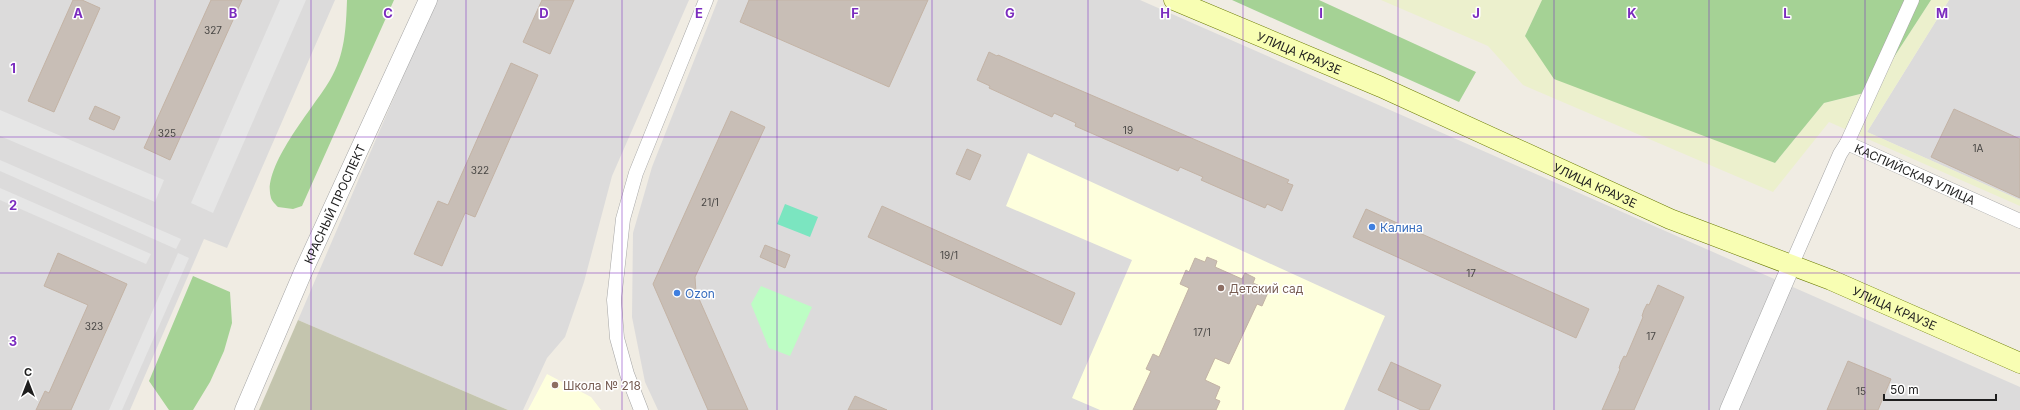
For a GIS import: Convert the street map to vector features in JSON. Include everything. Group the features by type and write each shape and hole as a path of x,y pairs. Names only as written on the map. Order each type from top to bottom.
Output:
{"main road":[{"name":"УЛИЦА КРАУЗЕ","path":"1174,0 1381,87 1670,219 1831,280 2020,363"}],"street":[{"name":"КРАСНЫЙ ПРОСПЕКТ","path":"244,410 303,272 428,0"},
{"path":"641,410 627,374 617,338 614,300 623,219 636,173 706,0"},
{"path":"1847,143 1912,0"},
{"name":"КАСПИЙСКАЯ УЛИЦА","path":"1791,266 1840,154 1847,143 2020,221"},
{"path":"1728,410 1791,266"}],"shaded area":[{"path":"0,0 335,0 227,248 204,239 130,410 0,410"},
{"path":"280,0 306,0 213,213 191,203"},
{"path":"436,0 689,0 612,176 584,282 565,337 547,358 523,410 508,410 298,320"},
{"path":"718,0 1140,0 2020,387 2020,410 658,410 645,382 632,317 633,233 652,167"},
{"path":"1381,0 1542,0 1525,36 1775,163 1824,103 1872,91 1931,0 1949,0 1867,132 2020,200 2020,206 1829,122 1773,192 1523,85 1488,46"},
{"path":"1949,0 2020,0 2020,200 1867,132"},
{"path":"0,110 164,180 155,202 0,136"},
{"name":"Детский сад","path":"1028,153 1385,316 1344,410 1100,410 1072,398 1132,260 1006,206"},
{"path":"0,160 181,239 176,249 0,171"},
{"path":"0,188 151,254 146,264 0,200"},
{"path":"178,253 189,258 122,410 109,410"},
{"path":"298,320 508,410 259,410"},
{"name":"Школа № 218","path":"547,374 591,397 601,410 528,410"}],"green space":[{"path":"347,0 394,0 302,206 293,209 278,207 271,198 270,185 274,170 291,137 335,71 344,41"},
{"path":"1232,0 1319,0 1476,72 1459,102"},
{"path":"1542,0 1931,0 1872,91 1824,103 1775,163 1554,79 1525,36"},
{"path":"785,204 818,217 810,237 777,224"},
{"path":"193,276 230,292 232,323 224,351 210,382 193,410 169,410 149,381"},
{"path":"761,286 812,307 790,356 769,348 751,304"}],"building":[{"path":"73,0 82,0 100,8 54,112 28,101"},
{"path":"211,0 242,0 170,160 144,148"},
{"path":"542,0 574,0 550,54 523,42"},
{"path":"749,0 928,0 889,87 740,22"},
{"path":"989,52 1289,180 1287,183 1293,185 1282,211 1267,204 1265,208 1201,180 1203,177 1180,167 1178,171 1075,126 1076,123 1054,113 1052,117 989,88 990,86 977,80"},
{"path":"511,63 538,75 475,217 465,213 442,266 414,254 438,201 448,205"},
{"path":"95,106 120,117 114,130 89,119"},
{"path":"1954,109 2020,139 2020,198 1931,157"},
{"path":"731,111 765,127 695,277 696,292 748,410 708,410 653,284"},
{"path":"967,149 981,155 970,180 956,174"},
{"path":"882,206 1075,293 1061,325 868,237"},
{"path":"1366,209 1589,309 1576,338 1353,237"},
{"path":"765,245 790,255 785,268 760,257"},
{"path":"58,253 127,284 71,410 36,410 45,391 49,393 88,305 44,286"},
{"path":"1207,257 1217,261 1215,267 1242,279 1245,273 1255,278 1253,283 1269,290 1262,306 1257,304 1229,364 1215,358 1205,380 1220,387 1215,399 1220,401 1216,410 1133,410 1151,371 1146,369 1153,354 1159,357 1189,288 1180,284 1186,270 1189,272 1195,258 1205,262"},
{"path":"1658,285 1684,297 1634,410 1602,410 1620,369 1621,362 1624,356 1626,357 1643,317 1644,310 1647,304 1649,305"},
{"path":"1848,361 1891,379 1878,410 1827,410"},
{"path":"1391,362 1441,385 1429,410 1421,410 1378,390"},
{"path":"855,396 887,410 848,410"}],"place":[{"name":"Калина","path":"1372,227"},
{"name":"Детский сад","path":"1221,288"},
{"name":"Ozon","path":"677,293"},
{"name":"Школа № 218","path":"555,385"}]}
